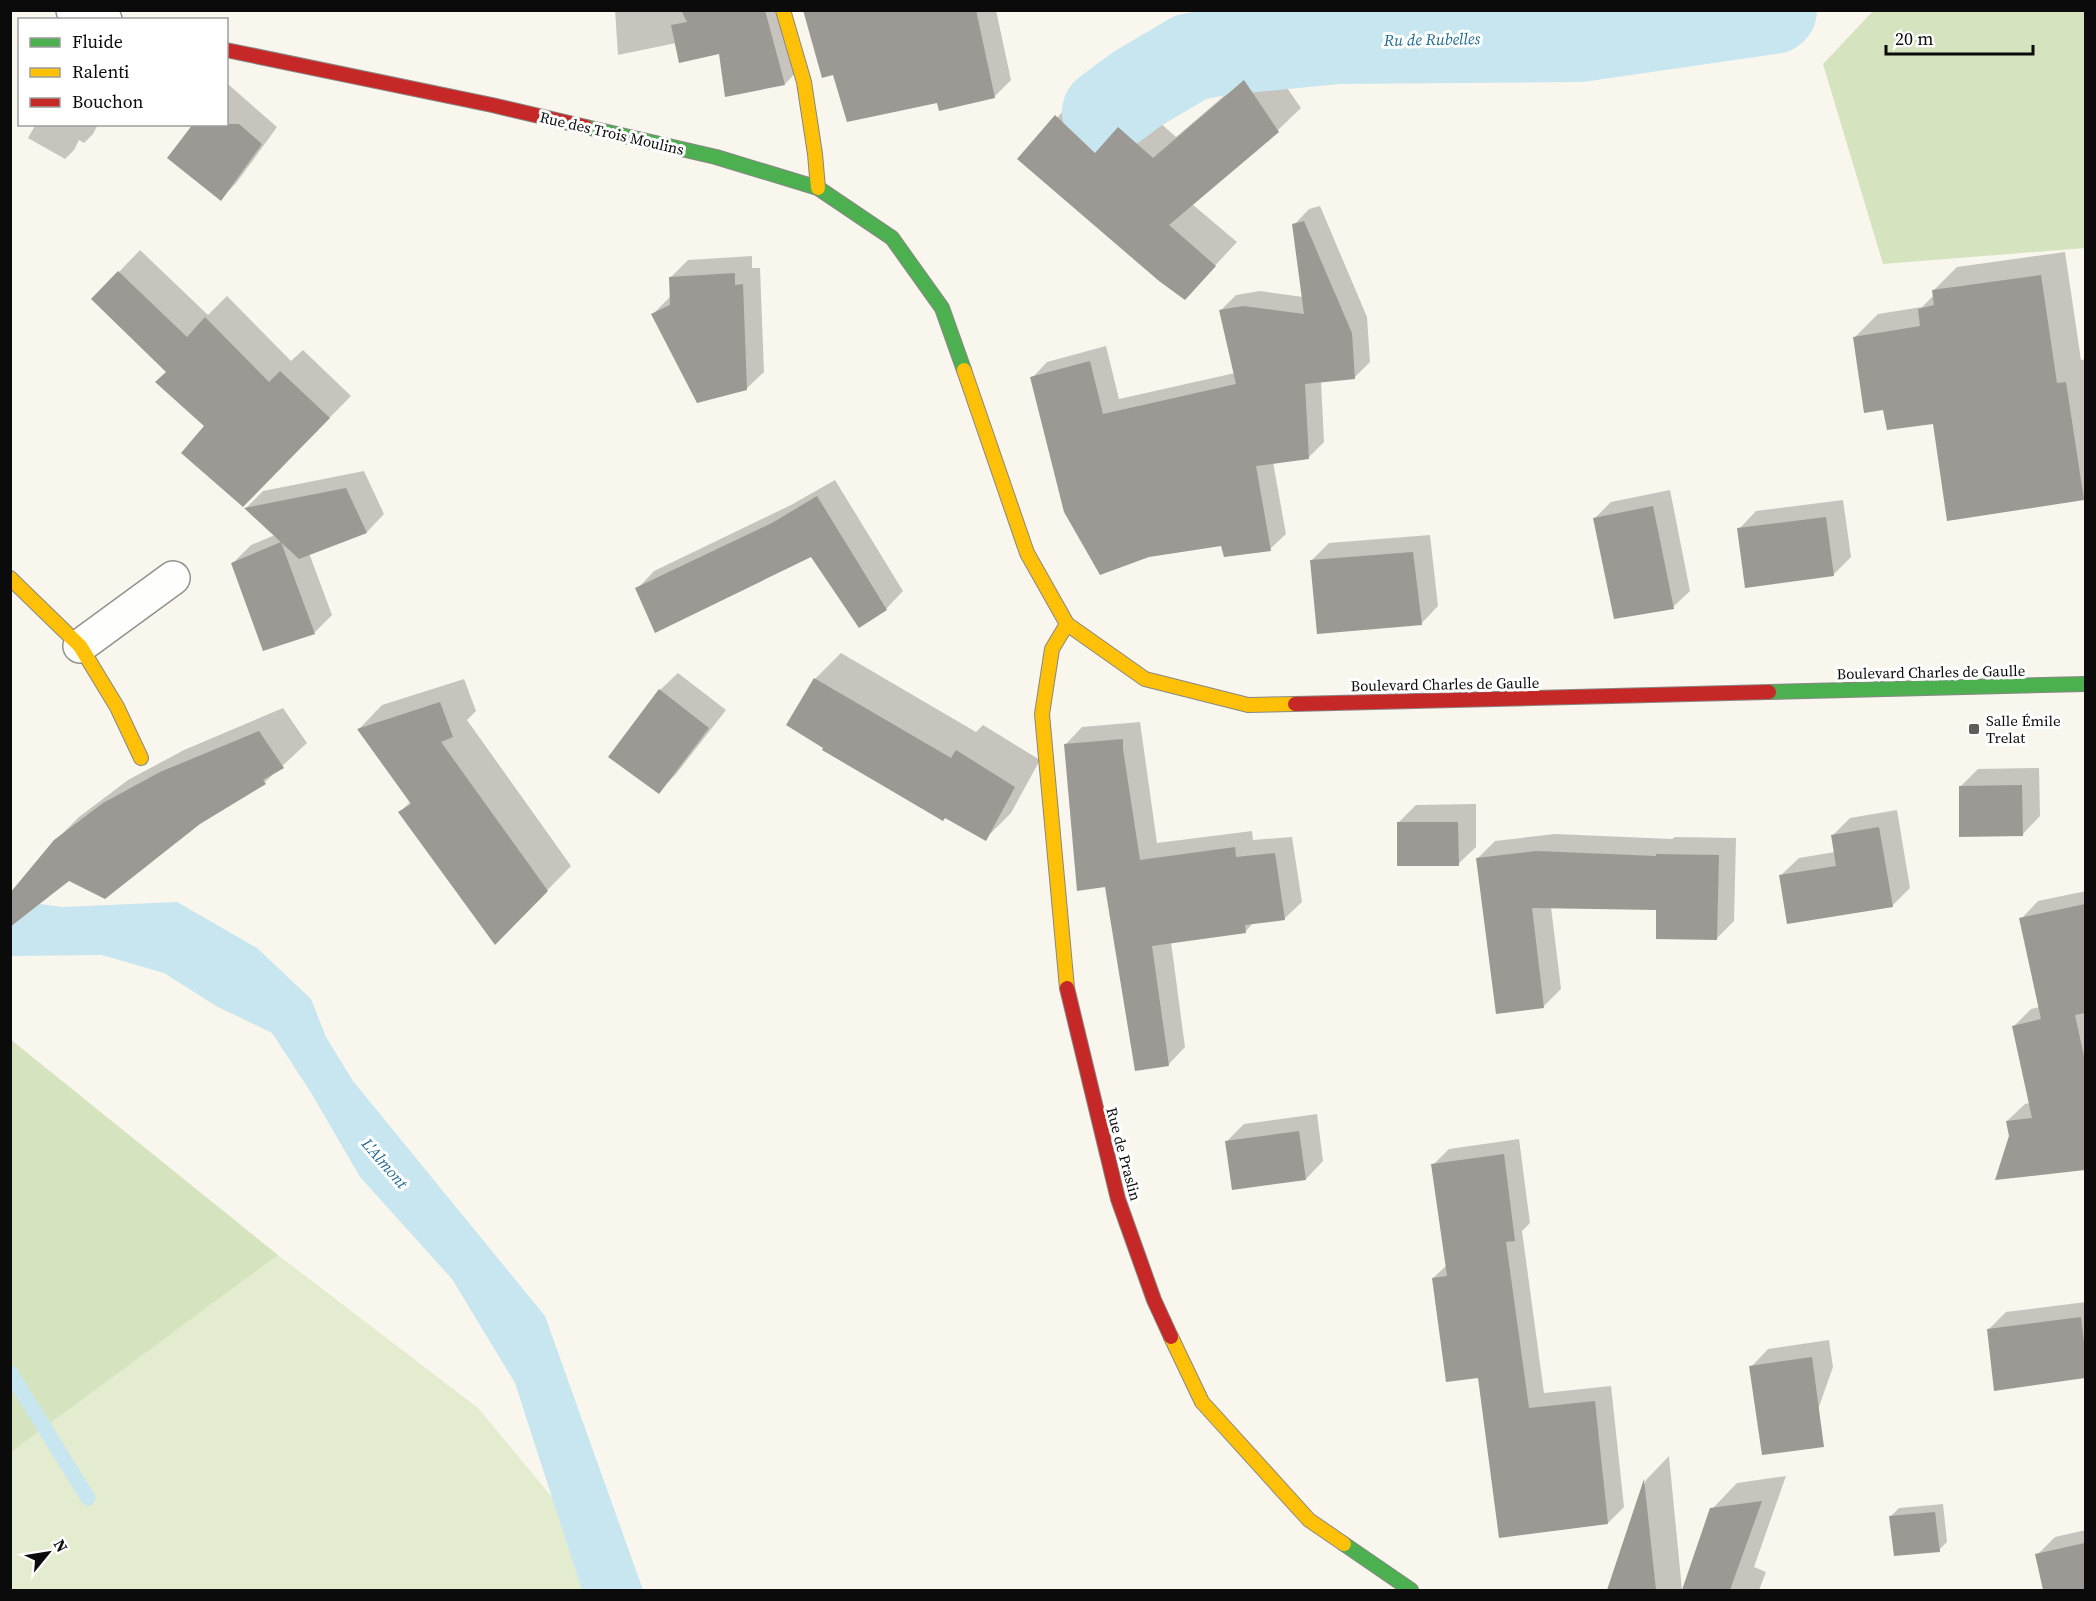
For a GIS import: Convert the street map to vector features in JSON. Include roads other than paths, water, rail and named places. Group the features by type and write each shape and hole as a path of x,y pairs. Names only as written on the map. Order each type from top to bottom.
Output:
{"street":[{"path":"73,10 99,18"},
{"path":"783,10 804,82 818,188"},
{"name":"Rue des Trois Moulins","path":"228,50 492,105 716,157 818,188 892,238 942,308 976,402"},
{"name":"Boulevard Charles de Gaulle","path":"976,402 1027,553 1066,624 1145,679 1248,705 2085,684"},
{"path":"10,578 80,646 117,707 141,758"},
{"path":"80,646 173,578"},
{"name":"Rue de Praslin","path":"1066,624 1052,649 1042,714 1066,993 1118,1199 1154,1300 1202,1402 1309,1520 1411,1590"}],"water":[{"name":"L'Almont","path":"11,900 62,907 177,902 257,948 311,999 326,1037 353,1081 545,1316 643,1590 582,1590 515,1383 452,1279 360,1177 310,1091 272,1033 216,1006 164,973 102,955 11,956"}],"waterway":[{"name":"Ru de Rubelles","path":"1106,112 1137,89 1191,57 1224,51 1338,40 1580,38 1773,10"},
{"path":"10,1372 88,1498"}],"place":[{"name":"Salle Émile Trelat","path":"1974,729"}]}
